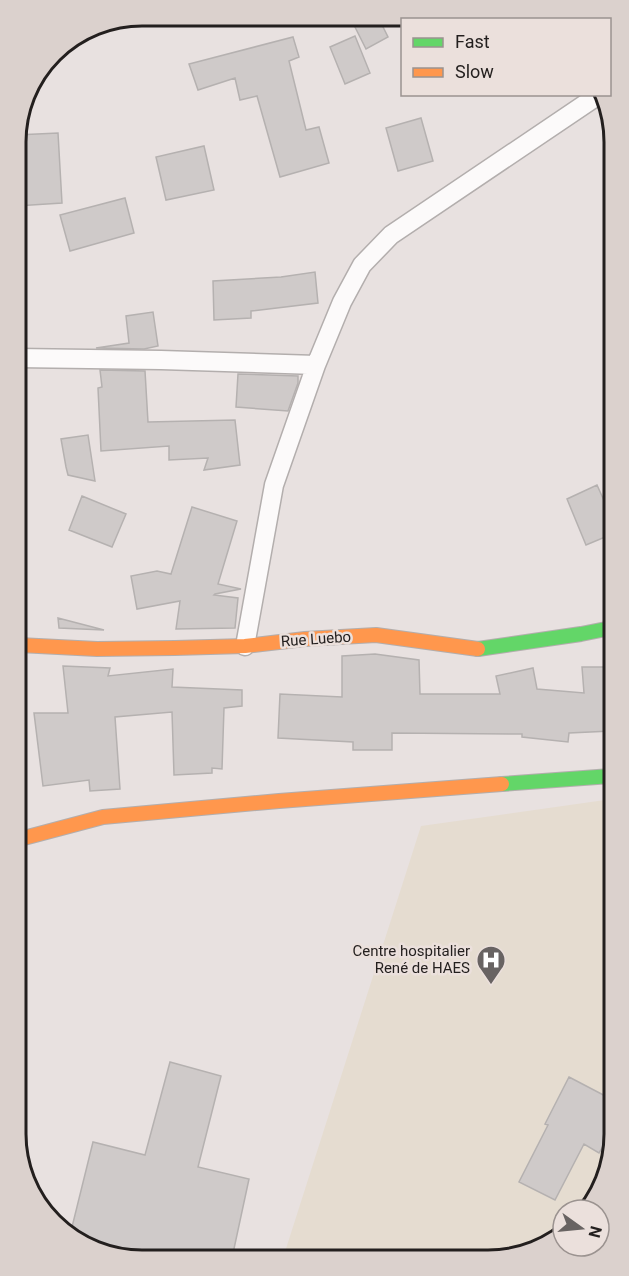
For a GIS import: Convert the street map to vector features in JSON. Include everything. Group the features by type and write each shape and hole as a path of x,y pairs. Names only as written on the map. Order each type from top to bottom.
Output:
{"street":[{"name":"Rue Luebo","path":"26,645 97,649 245,646 305,639 376,635 478,649 604,629"},
{"path":"26,837 103,817 279,801 603,777"}],"lane":[{"path":"245,646 274,485 316,365 342,302 362,265 391,235 595,98"},
{"path":"26,358 316,365"}],"shaded area":[{"name":"Centre hospitalier René de HAES","path":"603,800 603,1142 597,1172 585,1198 551,1198 551,1232 539,1239 510,1248 495,1250 286,1250 421,826"}],"building":[{"path":"354,26 382,26 388,37 366,49"},
{"path":"355,36 370,73 345,84 330,47"},
{"path":"293,37 299,57 289,61 306,130 319,127 329,163 280,177 257,96 240,100 235,78 198,90 189,64"},
{"path":"421,118 433,161 398,171 386,128"},
{"path":"58,133 62,203 26,205 26,135"},
{"path":"204,146 214,190 166,200 156,157"},
{"path":"125,198 134,233 70,251 60,215"},
{"path":"315,272 318,303 251,311 251,318 214,320 213,281 281,277"},
{"path":"153,312 158,346 144,349 96,348 129,343 126,316"},
{"path":"100,370 145,371 148,422 235,420 240,465 204,470 208,458 169,460 169,446 101,451 98,388 102,387"},
{"path":"238,374 298,376 298,383 288,411 236,407"},
{"path":"88,435 95,481 68,475 61,439"},
{"path":"597,485 604,500 604,538 586,545 567,499"},
{"path":"82,496 126,514 112,547 69,530"},
{"path":"192,507 237,521 218,584 241,589 214,595 238,598 235,628 176,629 180,601 137,609 131,576 157,571 171,574"},
{"path":"58,618 104,630 59,628"},
{"path":"375,654 419,660 420,694 500,694 496,676 533,668 537,689 584,693 582,667 603,667 603,731 569,733 568,742 522,737 522,734 392,733 392,750 353,750 353,742 278,738 280,694 342,697 342,656"},
{"path":"63,666 110,668 108,676 173,669 172,687 242,690 242,706 224,708 222,769 212,768 212,773 174,775 172,712 115,717 120,789 90,791 89,780 43,786 34,713 68,713"},
{"path":"170,1062 221,1076 198,1167 249,1179 234,1250 126,1250 90,1239 72,1227 93,1142 145,1155"},
{"path":"569,1077 603,1095 602,1148 599,1153 584,1144 556,1198 551,1198 519,1182 548,1125 545,1124"}],"traffic: fast":[{"path":"478,649 604,629"},
{"path":"502,784 603,777"}],"traffic: slow":[{"path":"26,645 97,649 245,646 305,639 376,635 478,649"},
{"path":"26,837 103,817 502,784"}],"place":[{"name":"Centre hospitalier René de HAES","path":"491,986"}]}
